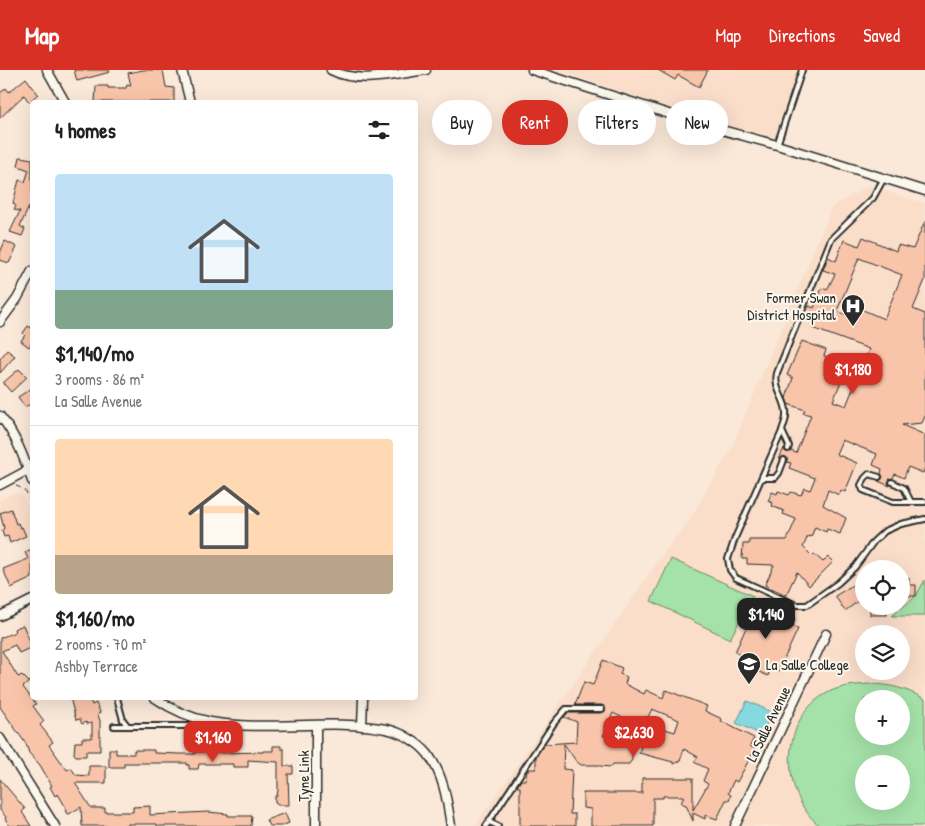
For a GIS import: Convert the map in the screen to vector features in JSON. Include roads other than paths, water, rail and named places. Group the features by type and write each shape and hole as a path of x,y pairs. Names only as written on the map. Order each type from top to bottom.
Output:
{"street":[{"path":"47,70 64,100"},
{"path":"330,70 342,75 360,78 426,70"},
{"path":"532,70 700,124 777,144 925,191"},
{"path":"185,71 190,100"},
{"path":"0,322 17,299 30,275"},
{"path":"0,416 8,426 21,450 30,476"},
{"path":"0,485 28,470"},
{"path":"0,616 30,601"},
{"name":"La Salle Avenue","path":"735,826 826,634"},
{"path":"158,700 186,714 208,721 246,726 362,726 388,730 411,739 427,753 441,776 451,826"},
{"path":"362,726 363,700"},
{"name":"Tyne Link","path":"316,726 316,826"},
{"path":"0,738 55,826"}],"lane":[{"path":"777,144 802,70"},
{"path":"884,178 873,198 831,239 775,381 787,415 782,431 735,538 728,559 730,570 736,578 796,605 807,605 838,583 855,567 874,541 885,531 901,524 925,519"},
{"path":"782,431 789,446 788,449"},
{"path":"762,478 775,478 784,460"},
{"path":"879,477 869,474 861,485 863,490 893,502 925,502"},
{"path":"892,482 904,488 910,502"},
{"path":"117,700 123,720 128,726"},
{"path":"498,826 487,824 566,709 602,709"},
{"path":"114,726 194,726 208,721"}],"water":[{"path":"747,701 772,712 762,735 736,723"}],"place":[{"name":"Former Swan District Hospital","path":"853,327"},
{"name":"La Salle College","path":"749,685"}]}
